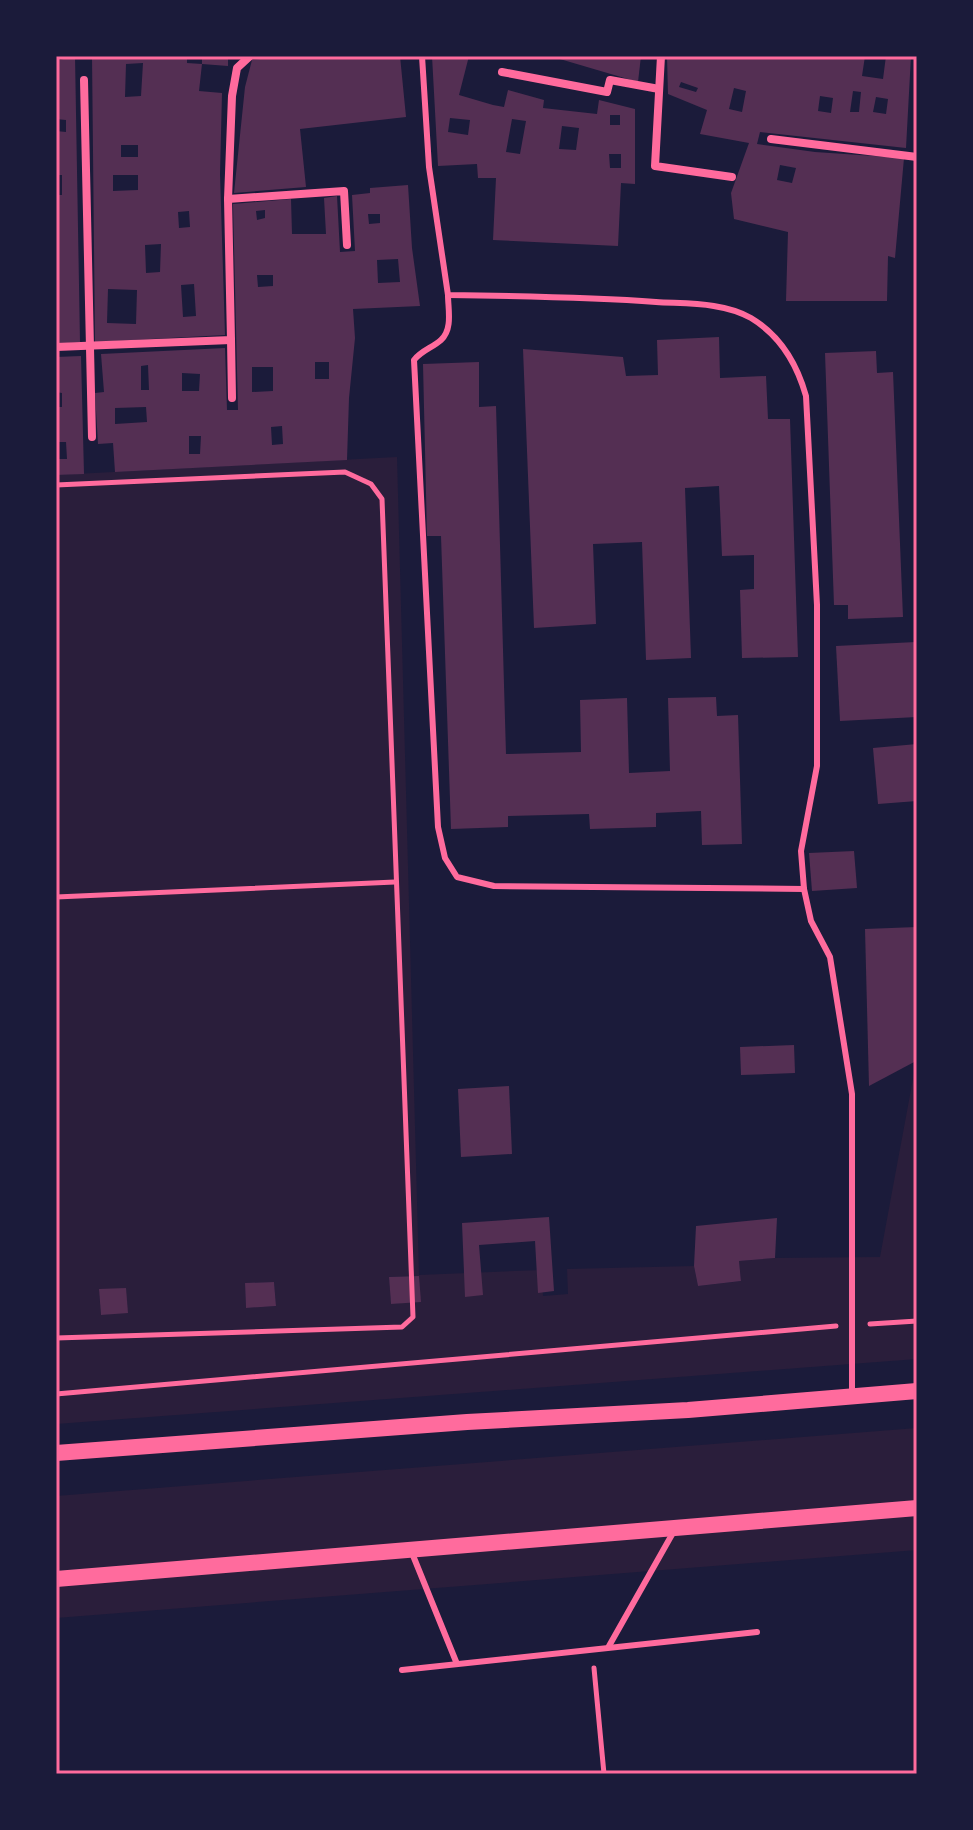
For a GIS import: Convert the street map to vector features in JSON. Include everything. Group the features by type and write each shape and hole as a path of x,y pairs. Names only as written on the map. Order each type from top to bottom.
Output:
{"main road":[{"path":"56,1453 467,1422 688,1410 917,1391"},
{"path":"56,1579 917,1508"}],"street":[{"path":"232,398 228,199 232,96 237,68 250,56"},
{"path":"661,56 655,166 732,177"},
{"path":"502,72 607,92 610,80 659,89"},
{"path":"84,80 92,437"},
{"path":"771,139 917,157"},
{"path":"228,199 344,191 347,245"},
{"path":"56,347 231,340"}],"lane":[{"path":"422,56 429,167 448,295 449,329 441,341 421,351 414,360 437,812 445,858 457,877 494,886 804,889"},
{"path":"448,295 594,298 722,307 751,318 777,339 798,368 806,396 817,605 817,766 801,851 804,889 811,921 830,957 852,1094 852,1395"},
{"path":"609,1646 676,1528"},
{"path":"410,1550 457,1664"},
{"path":"402,1670 757,1632"}],"path":[{"path":"56,485 345,472 371,484 382,499 413,1317 402,1327 56,1338"},
{"path":"56,897 395,882"},
{"path":"56,1394 917,1321"},
{"path":"592,1648 604,1774"}],"shaded area":[{"path":"397,457 419,1275 541,1270 543,1296 568,1294 567,1269 694,1266 698,1286 741,1281 739,1261 880,1257 917,1057 917,1359 56,1424 56,475","holes":["418,1276 420,1301 391,1304 389,1277","274,1282 276,1306 246,1308 245,1283","99,1290 128,1312 101,1315"]},
{"path":"917,1428 917,1550 56,1618 56,1496"}],"building":[{"path":"75,56 80,342 56,344 59,299 56,300 56,195 62,195 62,175 56,175 56,131 66,132 66,120 56,119 56,61"},
{"path":"92,56 187,56 187,63 202,64 199,91 222,93 220,174 225,335 95,342","holes":["143,63 141,96 125,97 126,64","121,145 138,145 138,157 121,157","113,175 138,175 138,190 113,191","189,211 190,227 179,228 178,212","161,244 160,272 146,273 145,245","194,284 196,316 183,317 181,285","108,289 137,290 136,324 107,323"]},
{"path":"202,56 223,59 223,56 228,56 228,66 202,64"},
{"path":"287,56 400,56 406,117 300,129 306,187 234,193 245,87 252,60"},
{"path":"432,56 469,56 459,95 493,105 504,107 508,90 544,100 543,108 597,114 599,100 635,109 635,184 621,183 618,246 493,240 496,178 478,178 477,164 438,166","holes":["610,115 620,115 620,125 610,125","450,118 470,120 468,135 448,132","512,119 526,121 520,154 506,152","562,126 579,128 576,150 559,149","609,154 621,154 621,168 610,168"]},
{"path":"641,56 638,82 553,57"},
{"path":"667,56 865,56 862,76 883,79 886,56 911,56 906,148 760,132 757,144 815,152 904,158 895,258 888,256 887,301 786,301 788,232 734,219 731,193 749,143 700,134 707,110 668,94","holes":["681,82 698,88 696,92 679,87","734,88 746,91 742,112 729,109","853,91 861,92 859,112 850,112","820,96 833,98 831,113 818,111","876,97 888,99 886,114 873,112","780,165 796,168 792,183 777,180"]},
{"path":"408,185 420,306 353,309 355,338 347,460 115,472 113,443 98,444 95,393 104,392 101,354 225,348 227,410 238,410 233,204 291,199 292,234 326,234 324,198 337,196 340,252 355,251 352,195 370,193 370,188","holes":["265,210 265,218 257,220 256,211","368,214 380,214 380,223 369,224","398,259 400,282 378,283 377,260","257,275 273,275 273,286 258,287","315,362 329,362 329,379 315,379","148,365 149,390 141,390 141,366","252,367 273,367 273,391 252,392","182,373 200,374 199,391 182,391","146,407 147,422 115,424 115,408","282,426 283,444 272,445 271,427","189,436 201,436 200,454 189,454"]},
{"path":"719,337 720,378 766,376 768,419 790,419 798,657 742,658 740,590 754,589 754,555 722,556 719,486 685,488 691,658 646,660 642,542 593,544 596,624 534,628 523,349 623,357 626,376 658,375 657,340"},
{"path":"876,351 877,373 893,372 903,617 848,619 848,605 834,605 825,353"},
{"path":"81,356 84,474 56,475 56,459 67,459 66,442 56,442 56,407 62,407 62,393 56,392 56,357"},
{"path":"479,362 479,407 496,406 506,754 581,752 580,700 627,698 629,773 670,771 668,698 716,697 717,716 738,715 742,844 702,845 701,811 656,813 656,827 590,829 589,814 508,816 508,827 451,829 441,536 427,536 423,364"},
{"path":"916,642 917,717 840,721 836,646"},
{"path":"917,744 917,801 878,804 873,748"},
{"path":"854,851 857,888 812,891 809,853"},
{"path":"917,927 916,1061 869,1086 865,929"},
{"path":"794,1045 795,1073 741,1075 740,1047"},
{"path":"509,1086 512,1154 461,1157 458,1089"},
{"path":"549,1217 554,1291 538,1293 535,1241 479,1245 483,1295 465,1297 462,1223"},
{"path":"777,1218 775,1258 739,1261 741,1281 698,1286 694,1266 696,1226"},
{"path":"419,1276 421,1302 391,1304 389,1277"},
{"path":"274,1282 276,1306 246,1308 245,1283"},
{"path":"126,1288 128,1313 101,1315 99,1289"}]}
